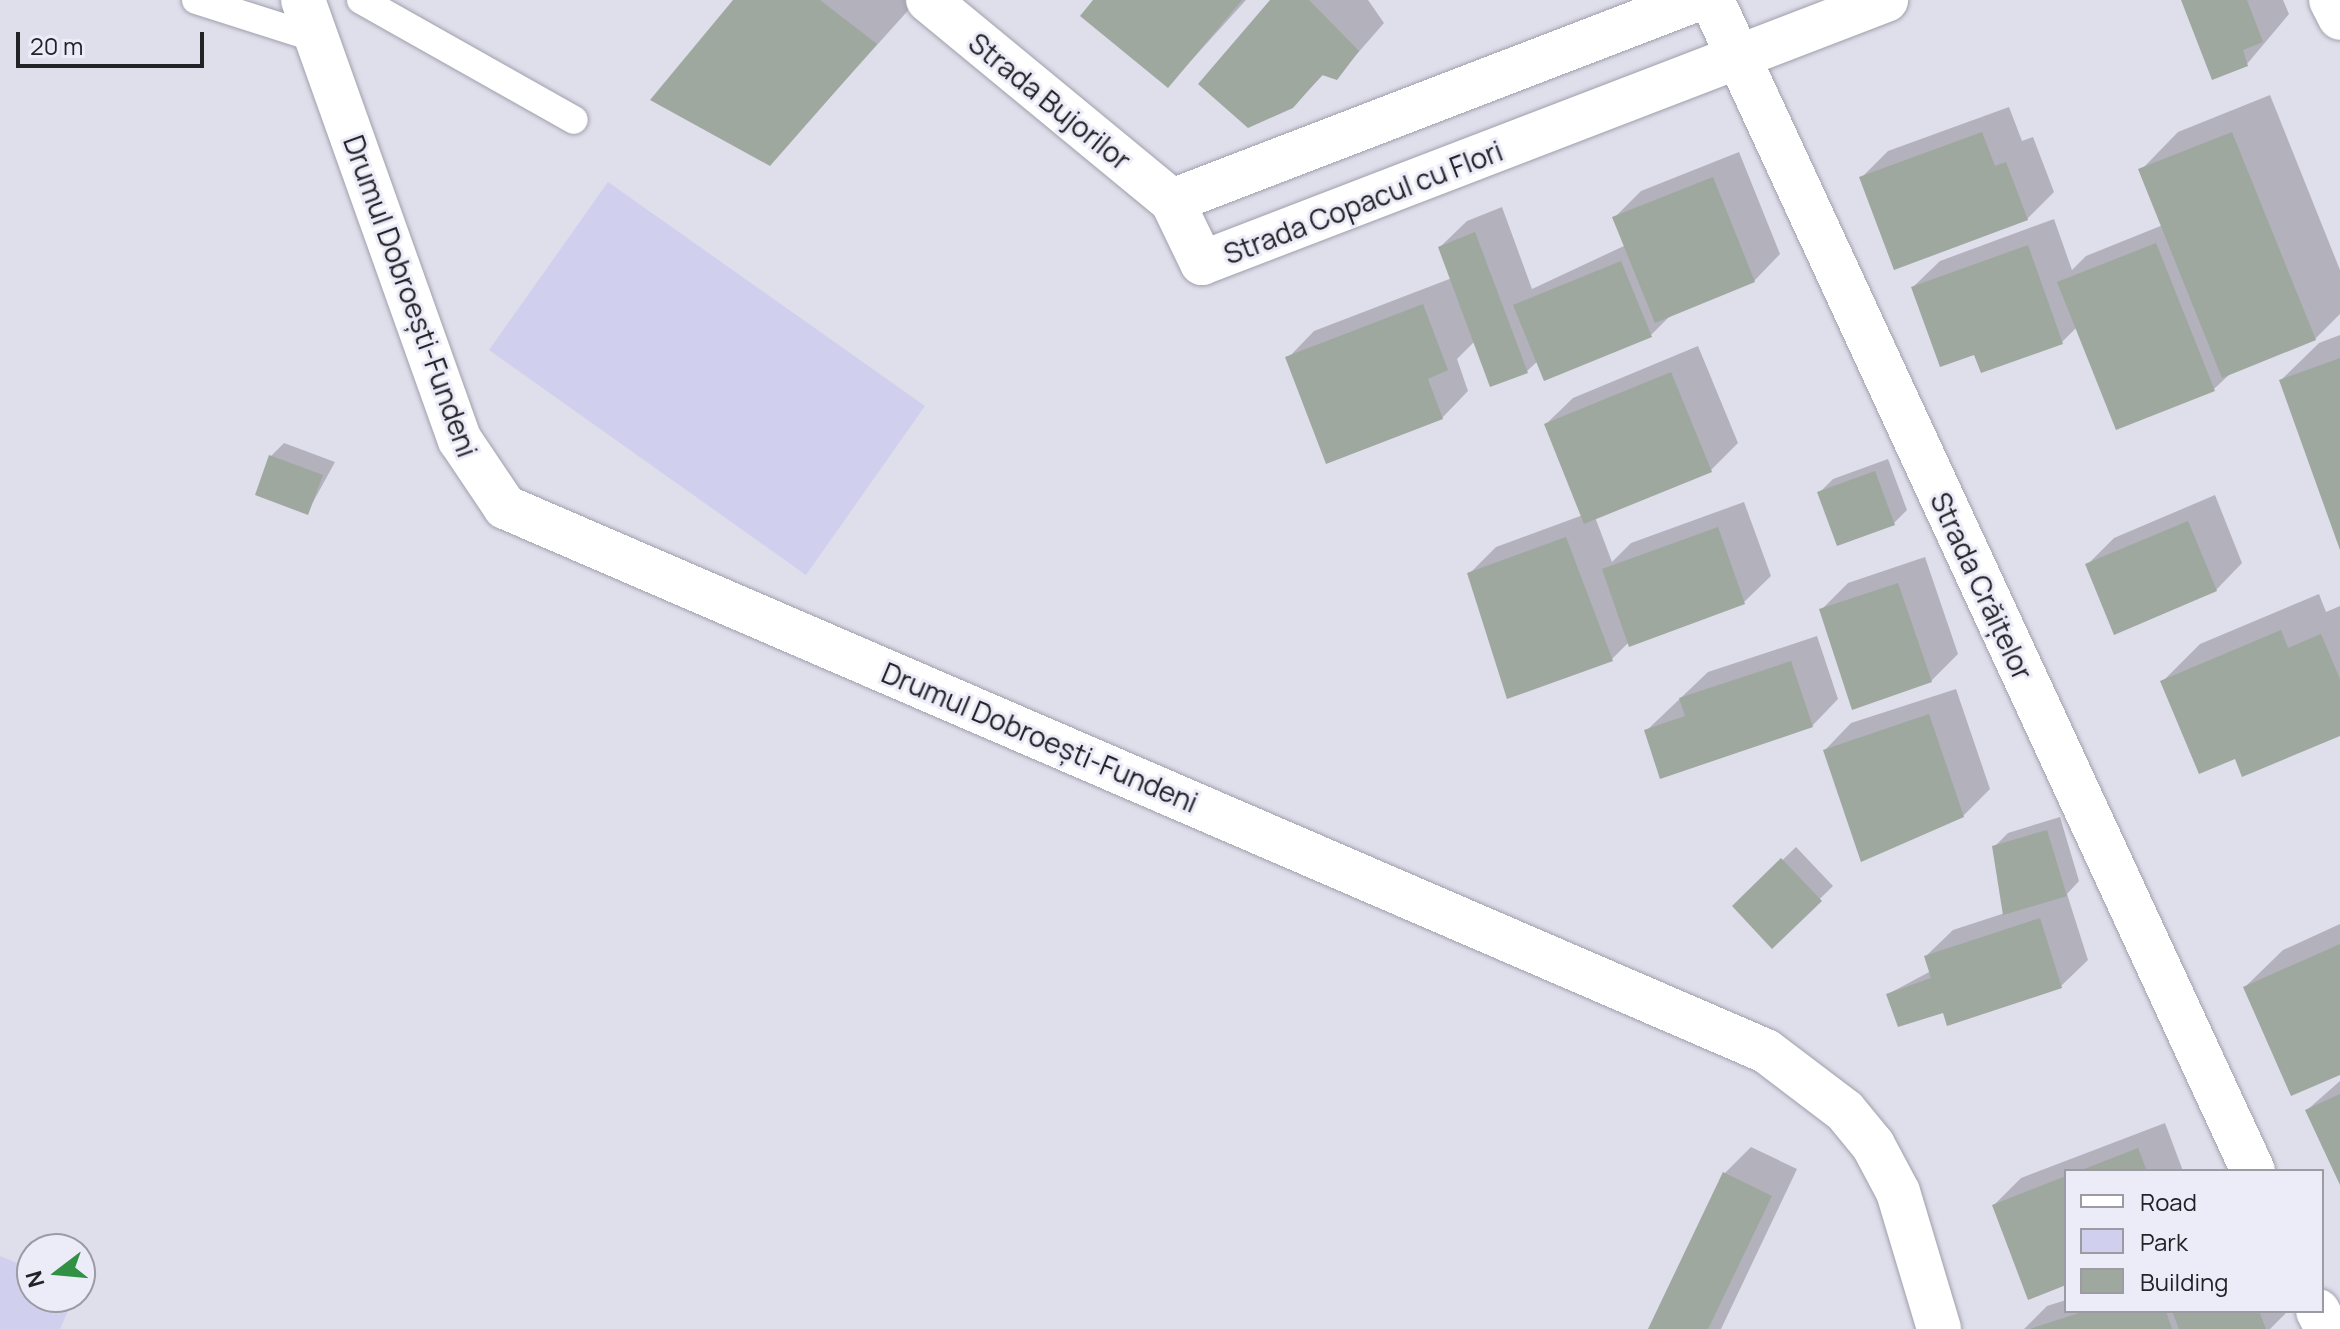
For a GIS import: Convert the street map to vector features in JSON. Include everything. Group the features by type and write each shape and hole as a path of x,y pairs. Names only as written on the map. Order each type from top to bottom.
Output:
{"street":[{"name":"Strada Bujorilor","path":"928,0 1172,201"},
{"path":"1172,201 1695,0"},
{"name":"Strada Crăițelor","path":"1712,0 2252,1169"},
{"name":"Strada Copacul cu Flori","path":"1172,201 1202,263 1886,0"},
{"path":"2331,0 2340,18"},
{"name":"Drumul Dobroești-Fundeni","path":"310,19 460,440 505,507 1766,1051 1845,1111 1873,1145 1898,1192 1939,1329"}],"lane":[{"path":"196,0 310,19"},
{"path":"361,0 574,120"}],"green space":[{"path":"608,182 925,406 806,575 489,350"},
{"path":"0,1256 16,1262 16,1313 67,1313 60,1329 0,1329"}],"building":[{"path":"733,0 820,0 877,44 770,166 650,100"},
{"path":"1093,0 1242,0 1168,88 1080,16"},
{"path":"1270,0 1309,0 1359,51 1337,80 1322,75 1293,108 1248,128 1198,84"},
{"path":"2181,0 2247,0 2263,42 2243,50 2248,66 2212,80"},
{"path":"1982,132 1995,166 2006,162 2028,220 1894,270 1859,177"},
{"path":"2232,132 2316,340 2222,378 2138,169"},
{"path":"1713,177 1755,282 1655,323 1612,217"},
{"path":"1475,232 1528,373 1490,387 1438,247"},
{"path":"2156,243 2215,391 2116,430 2057,282"},
{"path":"2028,245 2063,344 1981,373 1974,355 1940,367 1911,287"},
{"path":"1621,261 1652,337 1544,381 1513,305"},
{"path":"1423,304 1448,370 1428,379 1443,419 1326,464 1285,357"},
{"path":"2340,358 2340,550 2279,380"},
{"path":"1671,372 1712,472 1584,524 1544,424"},
{"path":"269,455 323,475 308,515 255,495"},
{"path":"1875,471 1895,525 1837,546 1817,492"},
{"path":"2188,521 2217,591 2114,635 2085,564"},
{"path":"1718,527 1745,604 1629,647 1602,569"},
{"path":"1566,537 1613,661 1507,699 1467,573"},
{"path":"1898,583 1932,682 1852,710 1819,609"},
{"path":"2281,630 2288,648 2321,634 2340,679 2340,736 2242,777 2235,759 2199,774 2160,681"},
{"path":"1791,661 1813,727 1660,779 1644,730 1685,716 1679,698"},
{"path":"1929,714 1964,817 1861,862 1823,750"},
{"path":"2047,830 2067,896 2003,915 1992,846"},
{"path":"1781,858 1822,901 1772,949 1732,906"},
{"path":"2040,918 2062,988 1947,1026 1943,1013 1898,1027 1886,994 1931,978 1924,956"},
{"path":"2340,944 2340,1075 2291,1096 2243,987"},
{"path":"2340,1094 2340,1185 2305,1110"},
{"path":"2138,1148 2146,1169 2084,1169"},
{"path":"1723,1172 1772,1196 1708,1329 1648,1329"},
{"path":"2064,1177 2064,1286 2028,1300 1992,1205"},
{"path":"2079,1313 2167,1313 2172,1329 2030,1329"},
{"path":"2173,1313 2260,1313 2266,1329 2179,1329"}]}
